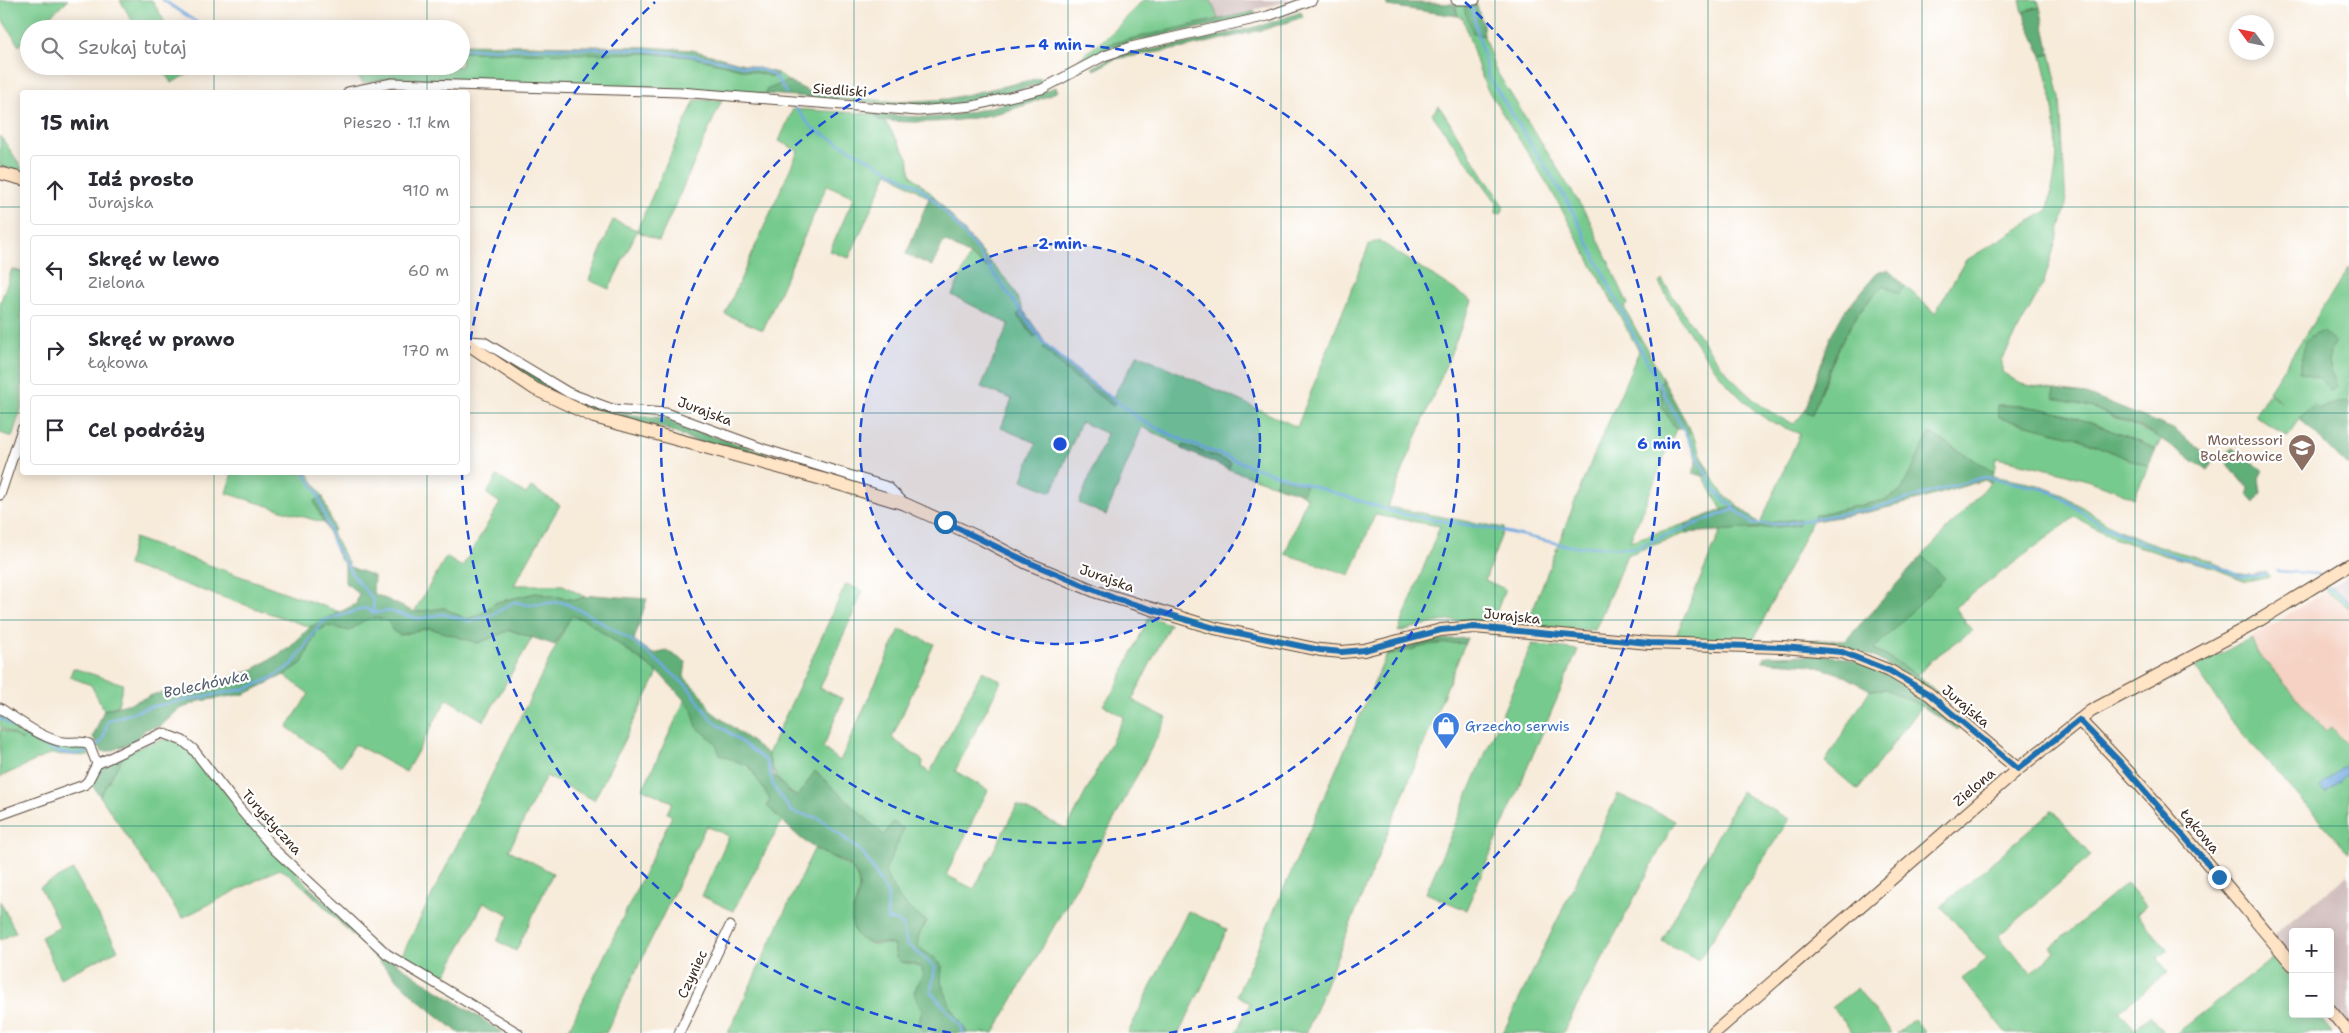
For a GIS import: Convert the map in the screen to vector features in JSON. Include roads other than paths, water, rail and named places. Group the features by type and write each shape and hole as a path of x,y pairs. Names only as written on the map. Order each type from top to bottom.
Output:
{"street":[{"name":"Siedliski","path":"356,90 371,86 401,84 680,92 918,111 974,106 1042,89 1104,56 1131,47 1268,16 1312,0"},
{"path":"1456,0 1475,0"},
{"path":"0,174 20,179"},
{"name":"Jurajska","path":"470,343 484,342 569,392 612,409 666,413 764,449 888,487 905,504"},
{"name":"Jurajska","path":"470,344 535,389 594,417 822,479 905,504 1028,562 1116,599 1214,628 1320,650 1342,652 1364,650 1441,630 1474,627 1649,643 1783,647 1842,652 1890,671 1929,694 2018,769"},
{"path":"0,495 20,435"},
{"name":"Zielona","path":"1714,1033 2018,769 2091,711 2229,638 2310,591 2349,565"},
{"path":"0,708 32,729 56,741 67,744 86,742 90,746 96,760 88,782 84,785 0,815"},
{"name":"Łąkowa","path":"2079,720 2118,760 2185,836 2289,960"},
{"name":"Turystyczna","path":"96,760 162,733 183,741 193,749 275,850 365,935 387,954 518,1033"},
{"name":"Czyniec","path":"679,1033 730,926"},
{"path":"2334,1015 2349,1033"}],"water":[{"path":"2349,762 2349,773 2325,793 2320,787"}],"waterway":[{"path":"163,0 193,20"},
{"path":"1472,8 1488,76 1569,204 1638,344 1716,492 1752,524 1783,524 1871,509 1985,477 2044,489 2059,496 2102,526 2172,555 2212,564 2240,576 2267,573"},
{"path":"470,49 601,48 671,53 706,58 766,71 777,79 786,93"},
{"path":"796,108 812,128 919,187 938,204 974,246 1044,343 1076,371 1142,421 1187,442 1259,469 1401,514 1498,530 1569,546 1634,548 1735,509"},
{"path":"306,475 317,492 334,544 352,574 373,600 374,612"},
{"path":"2277,571 2318,574 2321,577"},
{"path":"2328,587 2349,603"},
{"name":"Bolechówka","path":"94,749 103,739 108,721 149,707 245,689 268,680 292,665 323,621 366,608 374,613 388,611 420,619 442,614 470,621 492,615 514,602 529,605 562,602 586,613 636,643 688,687 711,719 765,760 770,770 773,786 792,812 819,818 864,854 888,895 887,920 894,920 902,924 907,944 935,967 931,992 962,1027 963,1033"},
{"name":"Bolechówka","path":"0,718 31,739 53,750 77,754 89,751"}],"place":[{"name":"Montessori Bolechowice","path":"2302,472"},
{"name":"Grzecho serwis","path":"1446,750"}]}
